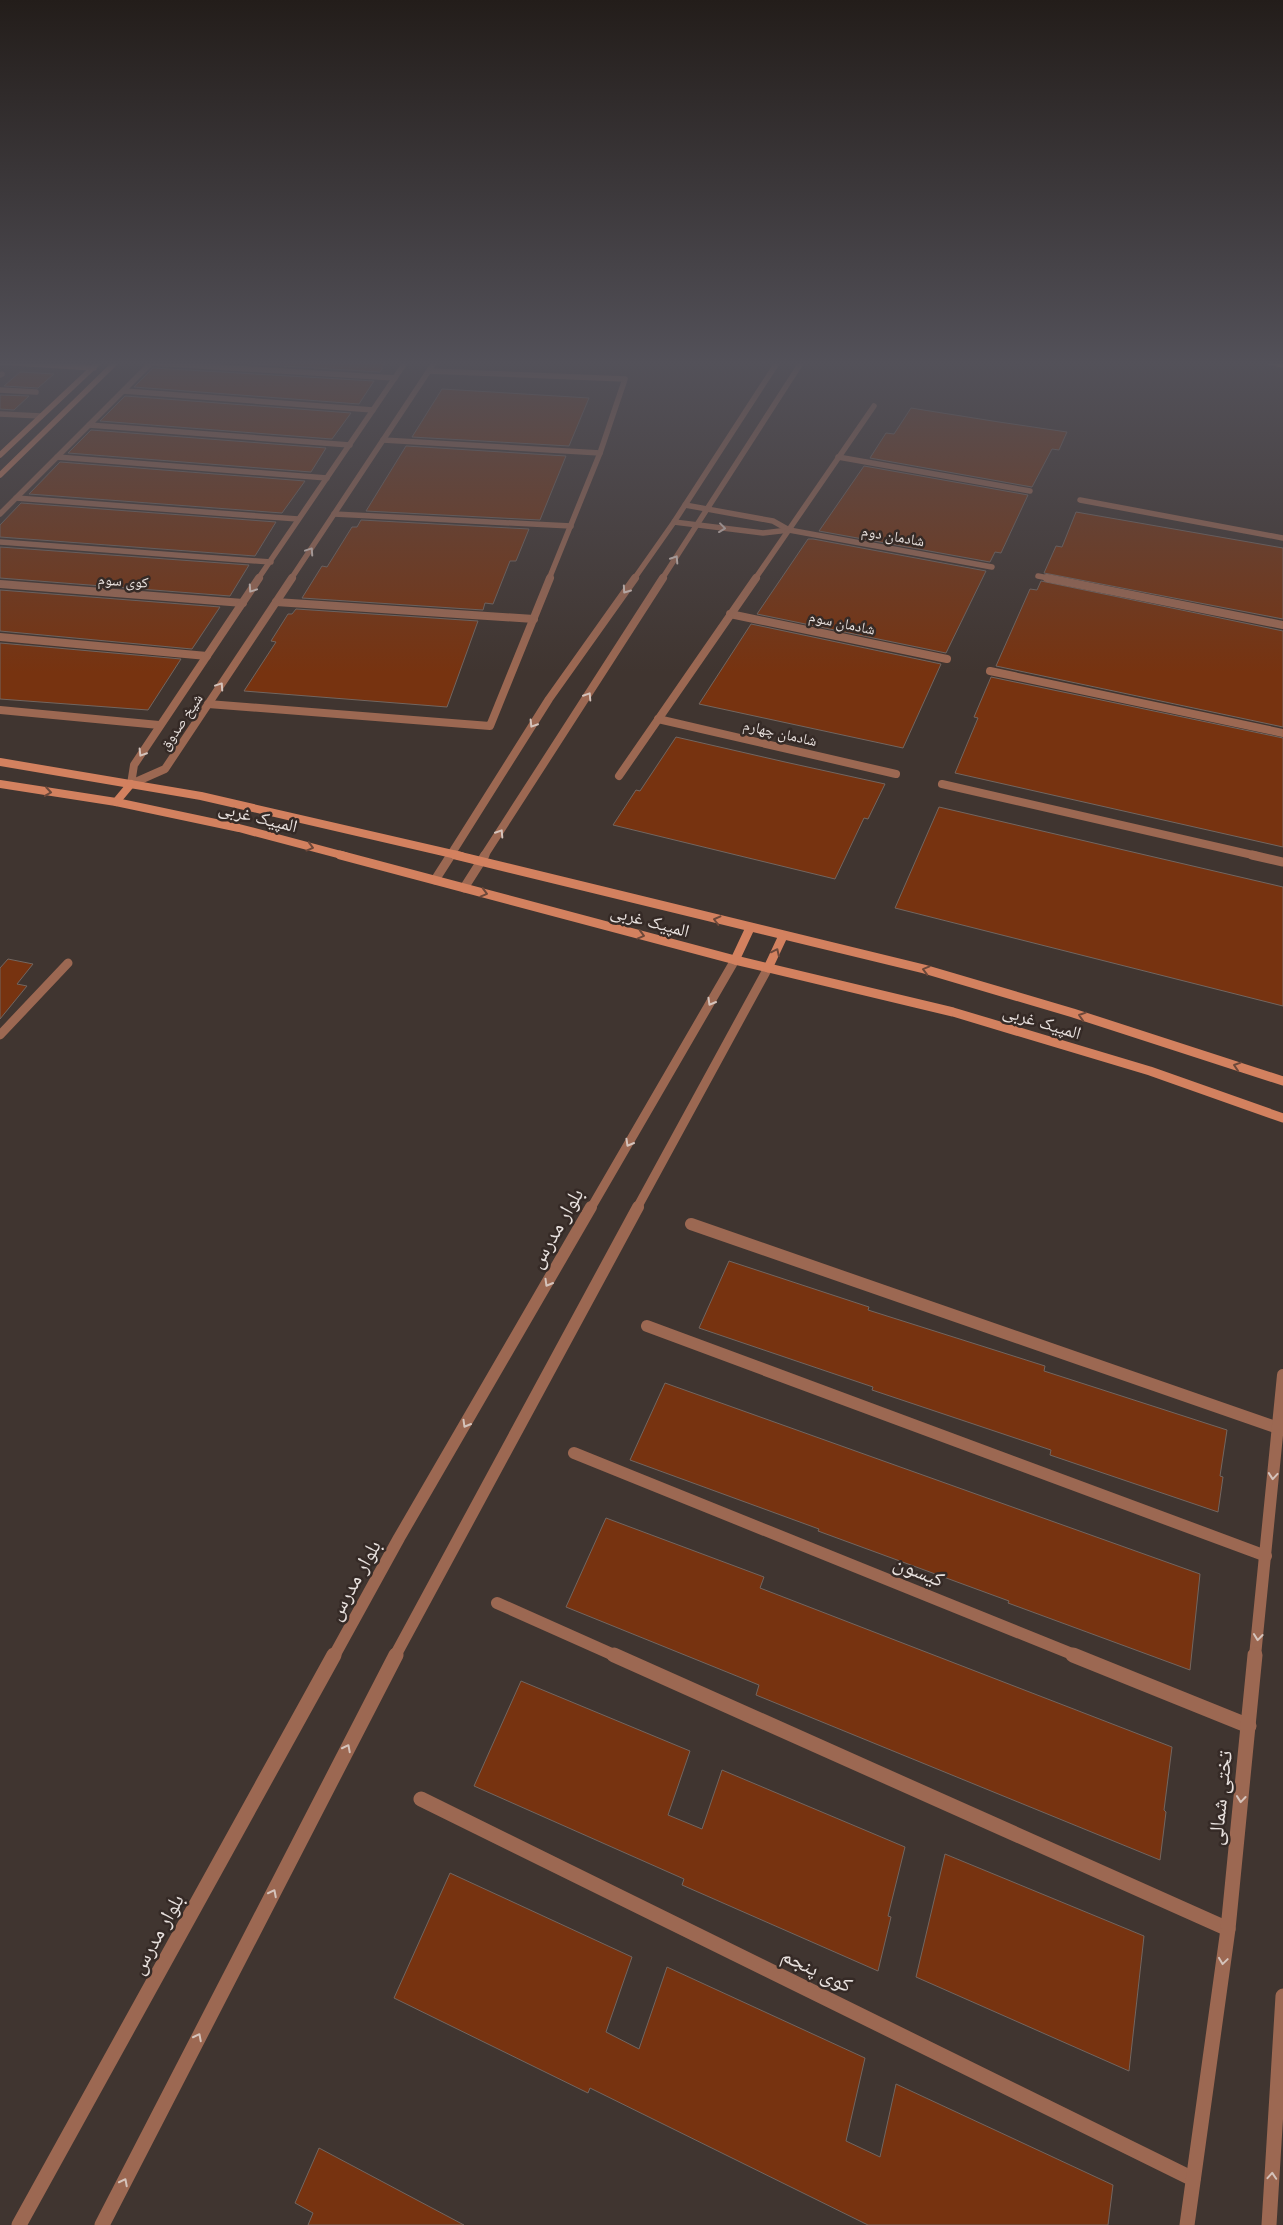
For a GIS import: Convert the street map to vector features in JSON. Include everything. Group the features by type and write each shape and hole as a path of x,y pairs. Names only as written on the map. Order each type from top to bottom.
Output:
{"street":[{"path":"0,475 12,464"},
{"path":"0,514 50,464"},
{"path":"145,464 327,478"},
{"name":"شیخ صدوق","path":"131,784 134,765 159,724 337,464"},
{"name":"شیخ صدوق","path":"131,784 165,769 368,464"},
{"path":"208,704 490,726 596,464"},
{"path":"435,880 549,699 674,522 712,464"},
{"path":"464,888 735,464"},
{"path":"619,776 834,464"},
{"path":"871,464 1030,492"},
{"path":"16,498 298,519"},
{"path":"1080,500 1283,538"},
{"path":"685,505 774,521 789,530"},
{"path":"334,514 571,526"},
{"path":"674,522 763,533 789,530"},
{"name":"شادمان دوم","path":"789,530 992,567"},
{"path":"0,542 271,562"},
{"path":"1038,576 1283,625"},
{"name":"کوی سوم","path":"0,584 243,603"},
{"path":"276,602 534,619"},
{"name":"شادمان سوم","path":"730,614 947,659"},
{"path":"0,637 207,656"},
{"path":"990,671 1283,733"},
{"path":"0,710 159,724"},
{"name":"شادمان چهارم","path":"658,719 896,774"},
{"name":"المپیک غربی","path":"0,762 201,796 482,861 924,969 1073,1013 1283,1080"},
{"name":"المپیک غربی","path":"0,784 116,802 238,828 736,960 953,1012 1150,1070 1283,1118"},
{"path":"116,802 131,784"},
{"path":"942,784 1283,862"},
{"path":"736,960 750,928"},
{"path":"102,2225 410,1627 768,968 783,936"},
{"name":"بلوار مدرس","path":"19,2225 399,1538 736,960"},
{"path":"0,1035 68,963"},
{"path":"692,1224 1278,1428"},
{"path":"647,1326 1266,1556"},
{"name":"تختی شمالی","path":"1187,2225 1228,1929 1283,1375"},
{"name":"کیسون","path":"574,1453 1249,1726"},
{"path":"497,1603 1228,1929"},
{"name":"کوی پنجم","path":"421,1799 1193,2179"},
{"path":"1269,2225 1283,1996"}],"building":[{"path":"58,464 84,464 305,481 282,513 29,494"},
{"path":"207,464 316,464 311,472"},
{"path":"395,464 563,464 540,520 366,511"},
{"path":"903,464 1044,464 1032,487"},
{"path":"864,466 1028,495 1001,553 995,552 990,562 819,531"},
{"path":"21,503 276,522 255,556 0,537 0,525"},
{"path":"1076,512 1283,548 1283,619 1044,573 1056,546 1062,547"},
{"path":"361,520 529,529 516,561 510,561 493,604 485,603 483,610 302,598 322,566 327,567 352,527 357,527"},
{"path":"808,539 986,571 946,653 757,614"},
{"path":"0,547 249,565 230,596 0,578"},
{"path":"1041,581 1283,631 1283,727 996,666 1030,589 1037,590"},
{"path":"0,590 220,607 192,649 0,631"},
{"path":"296,609 478,621 447,707 244,691 276,642 271,641 288,614 292,614"},
{"path":"751,624 941,664 903,748 699,704"},
{"path":"0,643 181,659 148,710 0,699"},
{"path":"991,677 1283,738 1283,847 955,773 978,718 974,717"},
{"path":"676,737 885,784 868,819 864,818 835,879 613,825 636,790 640,791"},
{"path":"939,807 1283,887 1283,1006 895,908"},
{"path":"8,959 33,964 17,984 27,986 0,1019 0,968"},
{"path":"729,1261 869,1307 868,1310 1045,1366 1044,1371 1227,1430 1220,1476 1223,1477 1218,1512 1050,1455 1051,1450 872,1390 873,1387 699,1328"},
{"path":"665,1383 1200,1574 1190,1670 818,1531 819,1529 630,1460"},
{"path":"606,1518 764,1577 760,1588 1172,1747 1160,1860 756,1695 759,1685 566,1607"},
{"path":"521,1681 690,1751 668,1815 702,1829 722,1770 905,1847 888,1916 891,1917 878,1971 682,1885 684,1879 474,1786"},
{"path":"945,1854 1144,1936 1129,2071 916,1977"},
{"path":"450,1873 632,1957 606,2032 639,2049 667,1967 865,2058 846,2141 880,2157 896,2084 1113,2185 1108,2225 868,2225 590,2088 588,2093 394,1998"},
{"path":"319,2148 464,2225 308,2225 313,2213 295,2203"}]}
